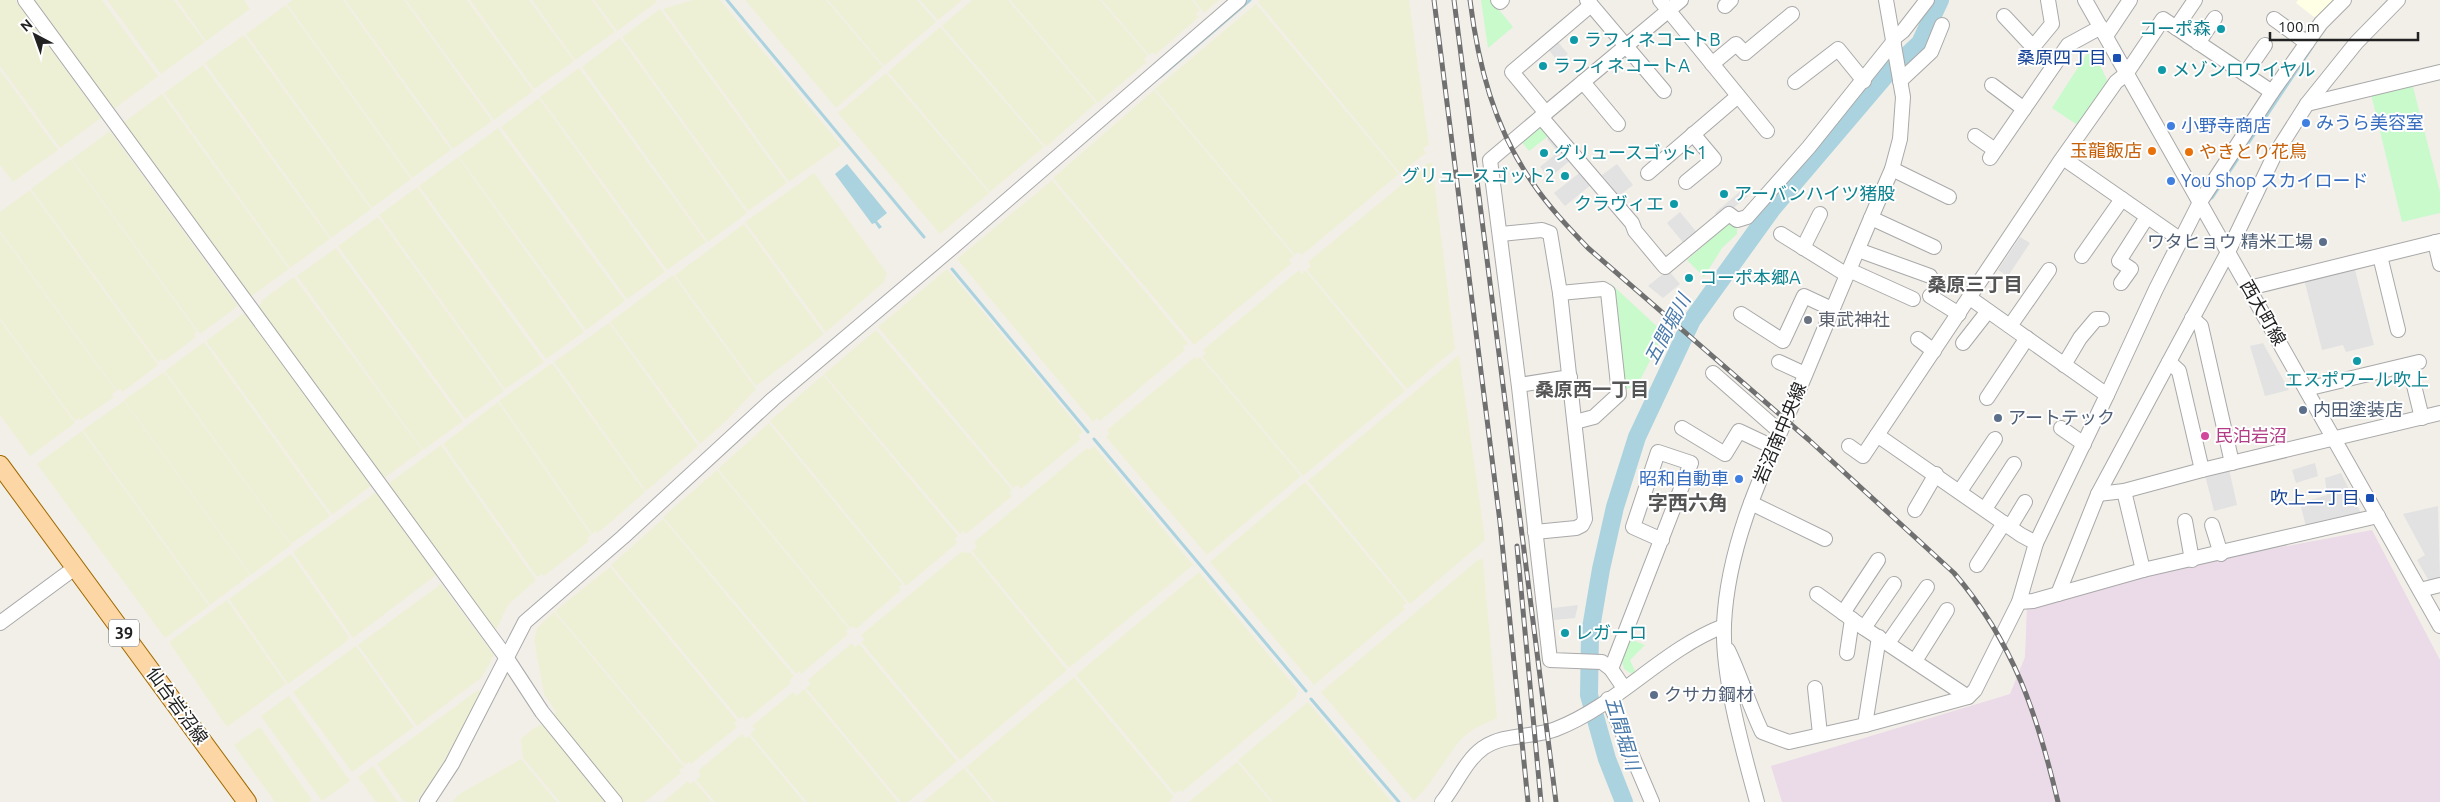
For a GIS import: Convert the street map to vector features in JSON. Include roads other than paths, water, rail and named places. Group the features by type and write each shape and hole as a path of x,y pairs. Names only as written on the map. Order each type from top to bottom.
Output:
{"main road":[{"name":"仙台岩沼線","path":"0,465 247,802"}],"street":[{"path":"25,0 506,657 542,712 615,802"},
{"path":"426,802 452,764 525,622 623,537 774,399 955,246 1239,0"},
{"path":"1498,0 1500,2 1502,0"},
{"path":"1624,688 1607,666 1550,660 1501,234 1490,160 1625,47 1664,5 1681,0"},
{"path":"1886,0 1894,41"},
{"path":"1664,91 1589,2 1512,72 1544,115 1665,266 1729,214 1737,220 1747,217 1810,147 1927,0"},
{"path":"2004,16 2033,48 2052,24 2048,0"},
{"name":"西大町線","path":"2085,0 2440,626"},
{"path":"1975,136 1992,154 2068,45 2103,31 2130,0"},
{"path":"2176,28 2196,0"},
{"path":"1725,644 1738,671 1749,705 1762,732 1789,742 1865,725 1968,697 1975,690 2019,602 2036,543 2200,202 2272,92 2322,23 2344,0"},
{"path":"2058,594 2098,494 2228,252 2274,156 2307,104 2356,43 2398,0"},
{"path":"1664,5 1767,131"},
{"path":"1712,64 1736,44 1745,53 1792,14"},
{"path":"2198,42 2215,18"},
{"path":"1849,446 1863,456 2063,158 2116,82 2126,74 2163,19 2272,92"},
{"path":"2274,19 2307,43"},
{"path":"1900,78 1931,52 1942,25"},
{"name":"岩沼南中央線","path":"1757,802 1727,678 1724,626 1728,584 1736,543 1779,431 1892,169 1900,139 1903,116 1900,78 1894,41"},
{"path":"2245,74 2265,45"},
{"path":"1795,82 1838,49 1864,80"},
{"path":"2307,104 2440,72"},
{"path":"1583,82 1618,124"},
{"path":"1992,85 2024,109"},
{"path":"1648,173 1738,96"},
{"path":"1686,182 1714,159 1693,134"},
{"path":"2063,158 2181,240"},
{"path":"1892,169 1949,197"},
{"path":"2082,256 2122,199"},
{"path":"1803,248 1820,214"},
{"path":"2121,283 2131,269 2119,261 2148,217"},
{"path":"1871,218 1934,247"},
{"path":"1501,234 1548,231 1560,293 1570,377 1585,519 1582,525 1576,528 1535,532"},
{"path":"1781,234 1848,273 1914,299"},
{"path":"2249,288 2438,242 2440,264"},
{"path":"1858,250 1930,276"},
{"path":"2383,255 2394,291"},
{"path":"2383,255 2398,330"},
{"path":"2010,326 2049,270"},
{"path":"1560,293 1603,289 1608,292 1620,394 1594,417 1575,422"},
{"path":"1740,314 1782,341 1804,296 1832,309"},
{"path":"1930,296 1959,314"},
{"path":"1970,298 2107,395"},
{"path":"1963,343 1988,311"},
{"path":"2192,318 2201,326 2232,463"},
{"path":"2064,365 2080,338 2096,319 2102,319"},
{"path":"1987,398 2027,338"},
{"path":"1918,339 1934,351"},
{"path":"1778,362 1805,374"},
{"path":"2169,362 2179,371 2202,470"},
{"path":"2306,389 2414,363 2422,418"},
{"path":"1713,373 1779,431"},
{"path":"1519,385 1570,377"},
{"path":"2098,494 2124,491 2202,470 2440,414"},
{"path":"1682,428 1726,454 1739,431 1773,447"},
{"path":"2061,428 2084,444"},
{"path":"1877,435 2036,543"},
{"path":"1960,491 1995,439"},
{"path":"1607,666 1662,540 1692,463 1658,452 1633,527 1662,540"},
{"path":"1985,509 2014,464"},
{"path":"1914,510 1936,474"},
{"path":"2124,491 2143,570"},
{"path":"1751,502 1825,539"},
{"path":"1977,565 2025,502"},
{"path":"2019,602 2032,602 2143,570 2221,554 2378,516"},
{"path":"2185,521 2192,560"},
{"path":"2212,525 2221,554"},
{"path":"1846,652 1847,616 1878,560"},
{"path":"0,623 76,567"},
{"path":"1864,628 1894,584"},
{"path":"2420,590 2440,585"},
{"path":"1865,725 1884,640 1927,587"},
{"path":"1817,594 1864,628 1968,697"},
{"path":"1915,661 1948,610"},
{"path":"1442,802 1472,759 1484,748 1515,736 1554,730 1579,719 1701,635 1724,626"},
{"path":"1815,688 1820,734"},
{"path":"1606,701 1652,802"}],"water":[{"path":"847,164 887,213 877,221 882,227 879,229 875,223 872,224 835,174"}],"waterway":[{"path":"727,0 924,237"},
{"path":"1160,77 1250,0"},
{"name":"五間堀川","path":"1624,802 1607,759 1589,695 1590,634 1601,569 1615,507 1637,437 1692,320 1772,209 1886,75 1920,43 1940,0"},
{"path":"2212,198 2311,49"},
{"path":"952,269 1088,432"},
{"path":"1094,439 1306,691"},
{"path":"1311,699 1399,802"}],"railway":[{"path":"1434,0 1500,522 1528,802"},
{"path":"1454,0 1556,802"},
{"path":"1470,0 1483,71 1498,118 1507,140 1538,191 1588,248 1809,440 1954,573 1975,599 1993,626 2021,681 2032,709 2058,802"},
{"path":"1517,546 1541,802"}],"place":[{"name":"コーポ森","path":"2221,29"},
{"name":"ラフィネコートB","path":"1574,40"},
{"name":"桑原四丁目","path":"2117,58"},
{"name":"ラフィネコートA","path":"1543,66"},
{"name":"メゾンロワイヤル","path":"2162,70"},
{"name":"みうら美容室","path":"2306,123"},
{"name":"小野寺商店","path":"2171,126"},
{"name":"玉龍飯店","path":"2152,151"},
{"name":"やきとり花鳥","path":"2189,152"},
{"name":"グリュースゴット1","path":"1544,153"},
{"name":"グリュースゴット2","path":"1565,176"},
{"name":"You Shop スカイロード","path":"2171,181"},
{"name":"アーバンハイツ猪股","path":"1724,194"},
{"name":"クラヴィエ","path":"1674,204"},
{"name":"ワタヒョウ 精米工場","path":"2323,242"},
{"name":"コーポ本郷A","path":"1689,278"},
{"name":"東武神社","path":"1808,320"},
{"name":"エスポワール吹上","path":"2357,361"},
{"name":"内田塗装店","path":"2303,410"},
{"name":"アートテック","path":"1998,418"},
{"name":"民泊岩沼","path":"2205,436"},
{"name":"昭和自動車","path":"1739,479"},
{"name":"吹上二丁目","path":"2370,498"},
{"name":"レガーロ","path":"1565,633"},
{"name":"クサカ鋼材","path":"1654,695"}],"district":[{"name":"桑原三丁目","path":"1975,284"},
{"name":"桑原西一丁目","path":"1592,389"},
{"name":"字西六角","path":"1688,503"}]}
